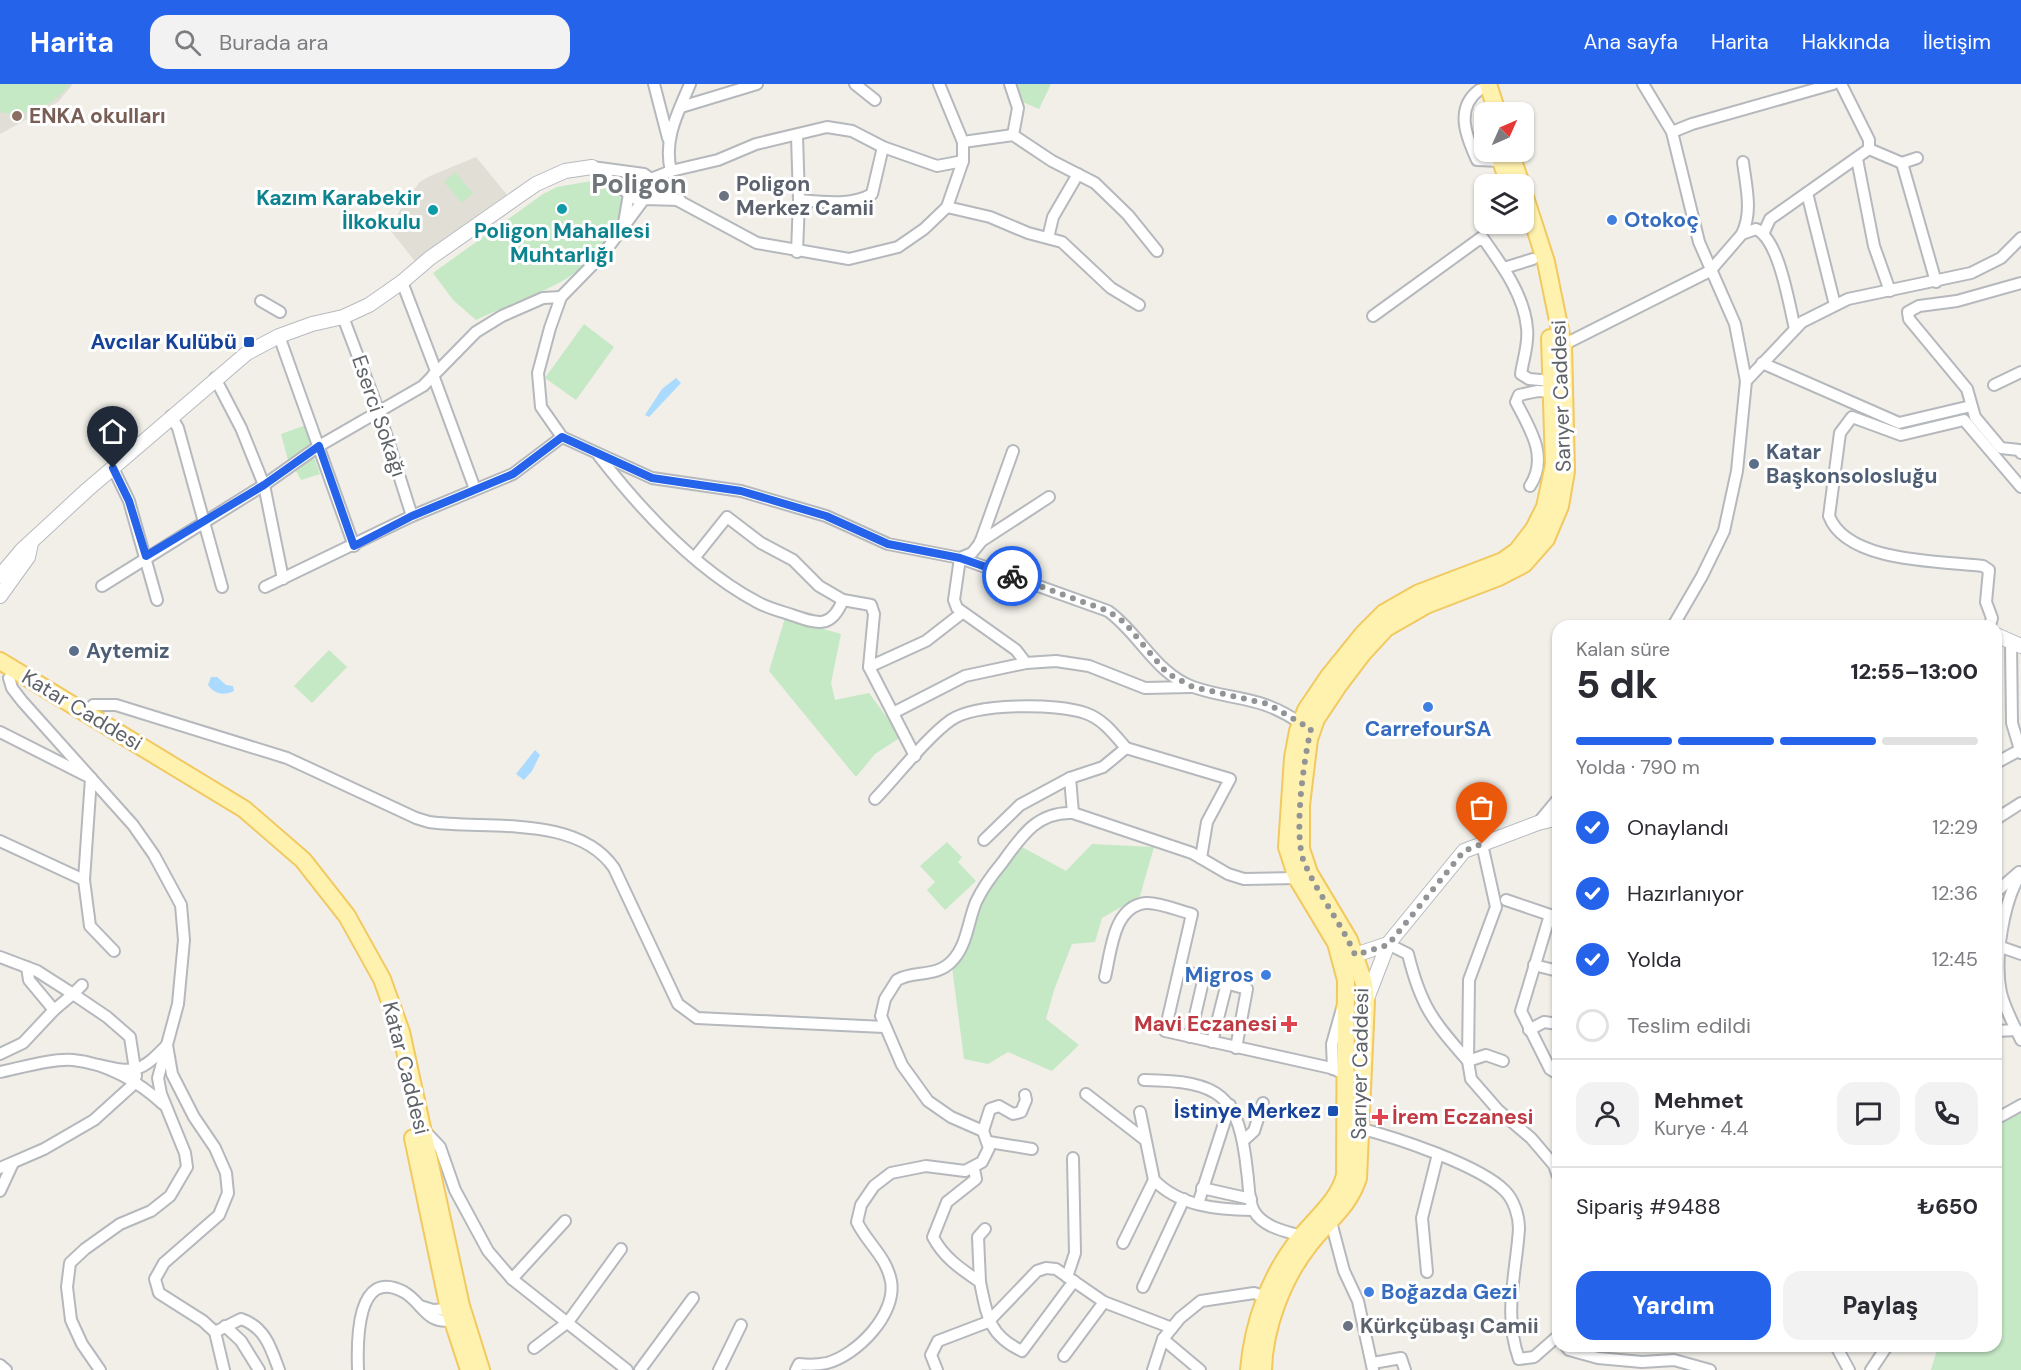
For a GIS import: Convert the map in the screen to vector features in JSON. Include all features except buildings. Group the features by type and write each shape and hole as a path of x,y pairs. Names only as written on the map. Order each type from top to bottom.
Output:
{"main road":[{"path":"1481,86 1484,102"},
{"path":"1481,86 1491,102"},
{"name":"Sarıyer Caddesi","path":"1306,726 1386,628 1426,604 1514,571 1534,554 1546,539 1560,506 1566,471 1563,345 1546,262 1534,225"},
{"name":"Sarıyer Caddesi","path":"1249,1370 1254,1338 1273,1298 1306,1240 1343,1183 1346,1161 1346,980 1330,929 1287,847 1293,758 1329,676 1363,634 1384,614 1419,593 1498,564 1525,542 1545,507 1552,481 1552,386 1548,317 1525,234"},
{"name":"Katar Caddesi","path":"0,661 241,820 283,855 333,910 374,987 392,1039 457,1313 481,1370"},
{"name":"Katar Caddesi","path":"5,675 84,717 244,809 303,860 331,894 367,948 391,1001 401,1032 469,1370"},
{"name":"Sarıyer Caddesi","path":"1303,876 1341,923 1364,983 1366,1001 1347,1073 1359,1128 1358,1178 1347,1204 1331,1222 1306,1240"},
{"path":"1346,980 1355,955"},
{"path":"1345,1000 1358,997 1366,1001"},
{"name":"Sarıyer Caddesi","path":"1263,1370 1273,1298"}],"street":[{"path":"654,84 668,138 667,155 671,171"},
{"path":"668,138 690,84"},
{"path":"681,107 757,84"},
{"path":"855,84 874,100"},
{"path":"0,576 31,543 113,468 215,378 247,353 279,336 312,324 343,317 369,305 402,282 430,258 536,184 565,171 592,167 644,174 652,183 757,243 797,252 849,259 898,247 924,229 947,207 963,161 963,142 939,84"},
{"path":"1010,84 1018,108 1013,135"},
{"path":"1643,84 1672,132 1700,242 1710,271 1735,324 1746,381 1737,471 1724,531 1676,620"},
{"path":"1672,132 1692,124 1833,84"},
{"path":"1841,84 1869,140 1869,149"},
{"path":"1474,154 1465,135 1464,116 1468,103 1481,86"},
{"path":"652,183 671,171 718,160 756,144 827,127 852,131 883,147 937,166 963,161"},
{"path":"963,142 1013,135 1095,183 1128,215 1156,251"},
{"path":"797,136 799,200 797,252"},
{"path":"799,200 845,201 864,198 872,194 883,147"},
{"path":"1764,232 1770,219 1869,149"},
{"path":"1869,149 1902,163 1917,158"},
{"path":"1857,159 1874,246 1890,291"},
{"path":"1563,345 1710,271 1742,234 1748,222 1743,162"},
{"path":"1902,163 1936,282"},
{"path":"592,167 636,199 680,200"},
{"path":"623,224 629,194 627,182 636,174"},
{"path":"1048,238 1053,217 1078,174"},
{"path":"652,183 651,194 623,224 604,253 561,297 538,373 541,406 562,437 652,478 741,491 826,516 888,544 960,558 1108,611 1124,622 1167,673 1193,687"},
{"path":"1808,193 1835,305"},
{"path":"947,207 990,217 1062,242 1111,288 1139,305"},
{"path":"1742,234 1756,229 1764,232 1773,245 1795,329"},
{"path":"1373,316 1482,237 1504,268 1521,303 1527,328 1526,356 1521,374 1528,379 1552,386"},
{"path":"1746,381 1802,322 1848,299 1971,273 2001,258 2021,238"},
{"path":"1504,268 1533,259"},
{"path":"402,282 476,489"},
{"path":"2021,283 1957,301 1918,306 1908,312 1909,319 1967,389 1975,417 2001,448 2019,450 2021,453"},
{"path":"102,586 127,572 146,556 264,485 319,446 423,386 476,332 502,316 543,298 561,297"},
{"path":"261,301 280,312"},
{"name":"Eserci Sokağı","path":"343,317 379,412 412,516"},
{"path":"279,336 354,546"},
{"path":"1762,363 1899,423 1971,406"},
{"path":"1994,385 2021,372"},
{"path":"215,378 241,428 264,485 284,579"},
{"path":"1530,486 1536,477 1539,457 1535,438 1516,402 1519,395 1552,386"},
{"path":"171,416 178,428 222,587"},
{"path":"1992,620 1986,602 1989,570 1983,566 1884,554 1859,547 1832,523 1829,516 1840,433 1852,417 1901,435 1964,420 2021,487"},
{"path":"265,587 412,516 513,474 562,437"},
{"path":"980,543 1013,451"},
{"path":"597,453 626,491 695,557 732,587 759,603 812,622 829,621 837,615 843,600"},
{"path":"113,468 129,501 157,600"},
{"path":"960,558 972,553 980,543 1049,497"},
{"path":"695,557 727,517 761,543 793,560 819,586 843,600 873,608 869,667 915,756"},
{"path":"0,597 28,557 31,543"},
{"path":"960,558 954,600 962,613 1016,650 1026,663"},
{"path":"869,667 926,641 962,613"},
{"path":"2002,638 2016,644 2017,728 2020,752 2002,760"},
{"path":"894,713 965,676 1026,663 1056,661 1089,666 1145,688 1193,687 1268,704 1306,726"},
{"path":"5,675 22,701 133,825 154,855 181,905 184,940 178,1004 158,1078 166,1106 185,1153 187,1167 170,1196 164,1201 151,1211 120,1224 85,1249 70,1263 67,1287 71,1320 82,1344 100,1370"},
{"path":"84,717 93,705 116,705 287,758 429,822 528,828 582,840 598,849 614,868 678,1004 690,1015 697,1018 884,1027"},
{"path":"875,799 951,720 975,709 1047,707 1084,712 1101,721 1126,748 1230,779 1207,822 1201,858"},
{"path":"0,732 91,778"},
{"path":"984,840 1020,805 1070,778 1102,767 1126,748"},
{"path":"91,778 84,880 90,926 114,951"},
{"path":"1070,778 1073,813"},
{"path":"2002,815 2021,804"},
{"path":"1538,823 1552,806"},
{"path":"797,1367 829,1362 841,1356 874,1329 889,1307 892,1294 887,1267 857,1222 861,1204 874,1186 891,1173 911,1167 965,1171 974,1169 986,1156 989,1142 983,1131 951,1117 918,1090 902,1065 884,1027 883,1007 893,984 903,977 938,971 957,957 976,902 986,883 1028,828 1045,817 1060,812 1073,813 1151,838 1201,858 1228,874 1244,879 1303,876"},
{"path":"1366,1001 1388,945 1464,851 1552,820"},
{"path":"0,840 84,880"},
{"path":"1482,844 1496,907 1469,980 1468,1061 1471,1079 1498,1110 1531,1138 1552,1163"},
{"path":"2002,887 2021,871"},
{"path":"2002,916 2011,888 2021,871"},
{"path":"1506,900 1552,915"},
{"path":"1105,977 1120,919 1131,908 1147,903 1192,914 1165,1031 1347,1073"},
{"path":"1552,921 1534,965 1521,1011 1552,1070"},
{"path":"1355,955 1388,945 1408,954 1417,991 1432,1020 1468,1061"},
{"path":"2002,947 2021,954"},
{"path":"0,957 27,967 73,994 107,1017 130,1037 136,1077"},
{"path":"1534,965 1552,969"},
{"path":"27,967 29,980 54,1010"},
{"path":"1179,970 1247,989 1236,1048"},
{"path":"1190,1037 1204,977"},
{"path":"1212,1042 1227,983"},
{"path":"0,1054 23,1043 54,1010 82,985"},
{"path":"2002,1002 2019,1035"},
{"path":"1529,1030 1544,1022 1552,1023"},
{"path":"2002,1032 2019,1035"},
{"path":"0,1168 44,1149 94,1120 167,1045"},
{"path":"167,1045 172,1074 194,1117 215,1148 226,1173 228,1193 219,1215 164,1263 155,1279 159,1293 203,1321 214,1332 224,1370"},
{"path":"1468,1061 1486,1055 1503,1061"},
{"path":"0,1072 72,1060 99,1065 136,1077 166,1106"},
{"path":"1144,1080 1162,1080 1215,1090 1230,1105 1244,1140 1252,1204 1262,1221 1306,1240"},
{"path":"1086,1094 1144,1139"},
{"path":"983,1131 990,1109 999,1106 1013,1114 1021,1112 1026,1100 1025,1095"},
{"path":"1244,1140 1254,1131 1263,1103"},
{"path":"1198,1204 1230,1105"},
{"path":"2002,1116 2021,1105"},
{"path":"1140,1112 1154,1180 1161,1188 1198,1204 1224,1210 1252,1204"},
{"path":"421,1127 440,1147 455,1190 488,1251 512,1279 627,1370"},
{"path":"1359,1128 1438,1154 1490,1179 1505,1191 1515,1206 1519,1226 1510,1305 1512,1339 1518,1365 1534,1357 1552,1341"},
{"path":"989,1142 1032,1149"},
{"path":"1427,1272 1422,1218 1438,1154"},
{"path":"985,1229 978,1237 980,1282 988,1322 1009,1345 1022,1351 1070,1279 1075,1253 1073,1158"},
{"path":"0,1191 13,1163"},
{"path":"974,1169 976,1179 947,1202 933,1237 939,1249 957,1266 980,1282"},
{"path":"1123,1243 1154,1180"},
{"path":"1202,1188 1252,1204"},
{"path":"1143,1287 1184,1199"},
{"path":"512,1279 565,1221"},
{"path":"1331,1222 1344,1271 1358,1301 1373,1366 1401,1358 1405,1370"},
{"path":"534,1348 568,1322 621,1250"},
{"path":"936,1370 931,1355 938,1341 988,1322 1037,1271 1046,1268 1056,1269 1104,1302 1172,1328"},
{"path":"358,1370 357,1335 368,1294 376,1287 390,1287 405,1292 420,1306 457,1313"},
{"path":"1153,1370 1163,1339 1201,1301 1254,1293 1273,1298"},
{"path":"640,1370 693,1298"},
{"path":"1064,1356 1104,1302"},
{"path":"221,1352 229,1330 242,1319 252,1323 265,1335 279,1370"},
{"path":"719,1370 741,1325"},
{"path":"214,1332 229,1330"},
{"path":"229,1330 259,1370"},
{"path":"1163,1339 1200,1370"},
{"path":"1576,1352 1598,1358 1642,1362 1674,1360 1710,1370"},
{"path":"1839,1352 1849,1370"},
{"path":"1871,1370 1883,1352"},
{"path":"0,1365 6,1370"}],"shaded area":[{"name":"ENKA okulları","path":"0,84 73,84 58,102 0,134"},
{"path":"476,157 508,196 418,265 390,230 404,202 420,182"}],"green space":[{"name":"ENKA okulları","path":"0,84 70,84 48,104 30,112 10,113 0,112"},
{"path":"1017,84 1051,84 1039,109 1020,101"},
{"path":"455,172 473,193 462,203 444,182"},
{"path":"597,180 609,185 621,197 623,209 621,216 609,238 595,256 579,271 560,282 476,320 453,300 433,273 543,194 557,187"},
{"path":"584,324 614,347 576,400 545,378"},
{"path":"306,425 313,444 288,460 281,434"},
{"path":"314,457 320,474 301,480 296,471"},
{"path":"785,618 841,634 831,683 835,700 869,693 901,737 875,754 856,777 769,671"},
{"path":"329,650 347,667 312,703 294,686"},
{"path":"947,842 962,857 958,862 976,881 945,910 927,890 935,882 920,866"},
{"path":"1092,844 1154,847 1140,896 1102,918 1095,942 1072,944 1054,990 1046,1019 1079,1045 1052,1071 1008,1052 988,1064 964,1059 952,967 964,957 981,900 1022,847 1066,871"},
{"path":"2021,1111 2021,1370 1931,1370 1936,1352 2002,1352 2002,1122"}],"water":[{"path":"676,378 681,383 649,417 645,415 662,389"},
{"path":"211,677 217,677 226,685 233,686 234,691 223,694 216,692 208,685"},
{"path":"535,750 540,755 532,771 524,780 516,774"}],"way so far":[{"path":"1012,576 1108,611 1124,622 1167,673 1193,687 1268,704 1311,729 1301,805 1299,838 1301,849 1309,873 1341,923 1355,955 1388,945 1464,851 1482,844"}],"place":[{"name":"ENKA okulları","path":"17,116"},
{"name":"Poligon Merkez Camii","path":"724,196"},
{"name":"Poligon Mahallesi Muhtarlığı","path":"562,209"},
{"name":"Kazım Karabekir İlkokulu","path":"433,210"},
{"name":"Otokoç","path":"1612,220"},
{"name":"Avcılar Kulübü","path":"249,342"},
{"name":"Katar Başkonsolosluğu","path":"1754,464"},
{"name":"Aytemiz","path":"74,651"},
{"name":"CarrefourSA","path":"1428,707"},
{"name":"Migros","path":"1266,975"},
{"name":"Mavi Eczanesi","path":"1289,1024"},
{"name":"İstinye Merkez","path":"1333,1111"},
{"name":"İrem Eczanesi","path":"1380,1117"},
{"name":"Boğazda Gezi","path":"1369,1292"},
{"name":"Kürkçübaşı Camii","path":"1348,1326"}],"district":[{"name":"Poligon","path":"639,184"}],"route":[{"path":"113,468 129,501 146,556 264,485 319,446 354,546 412,516 513,474 562,437 652,478 741,491 826,516 888,544 960,558 1012,576"}]}
